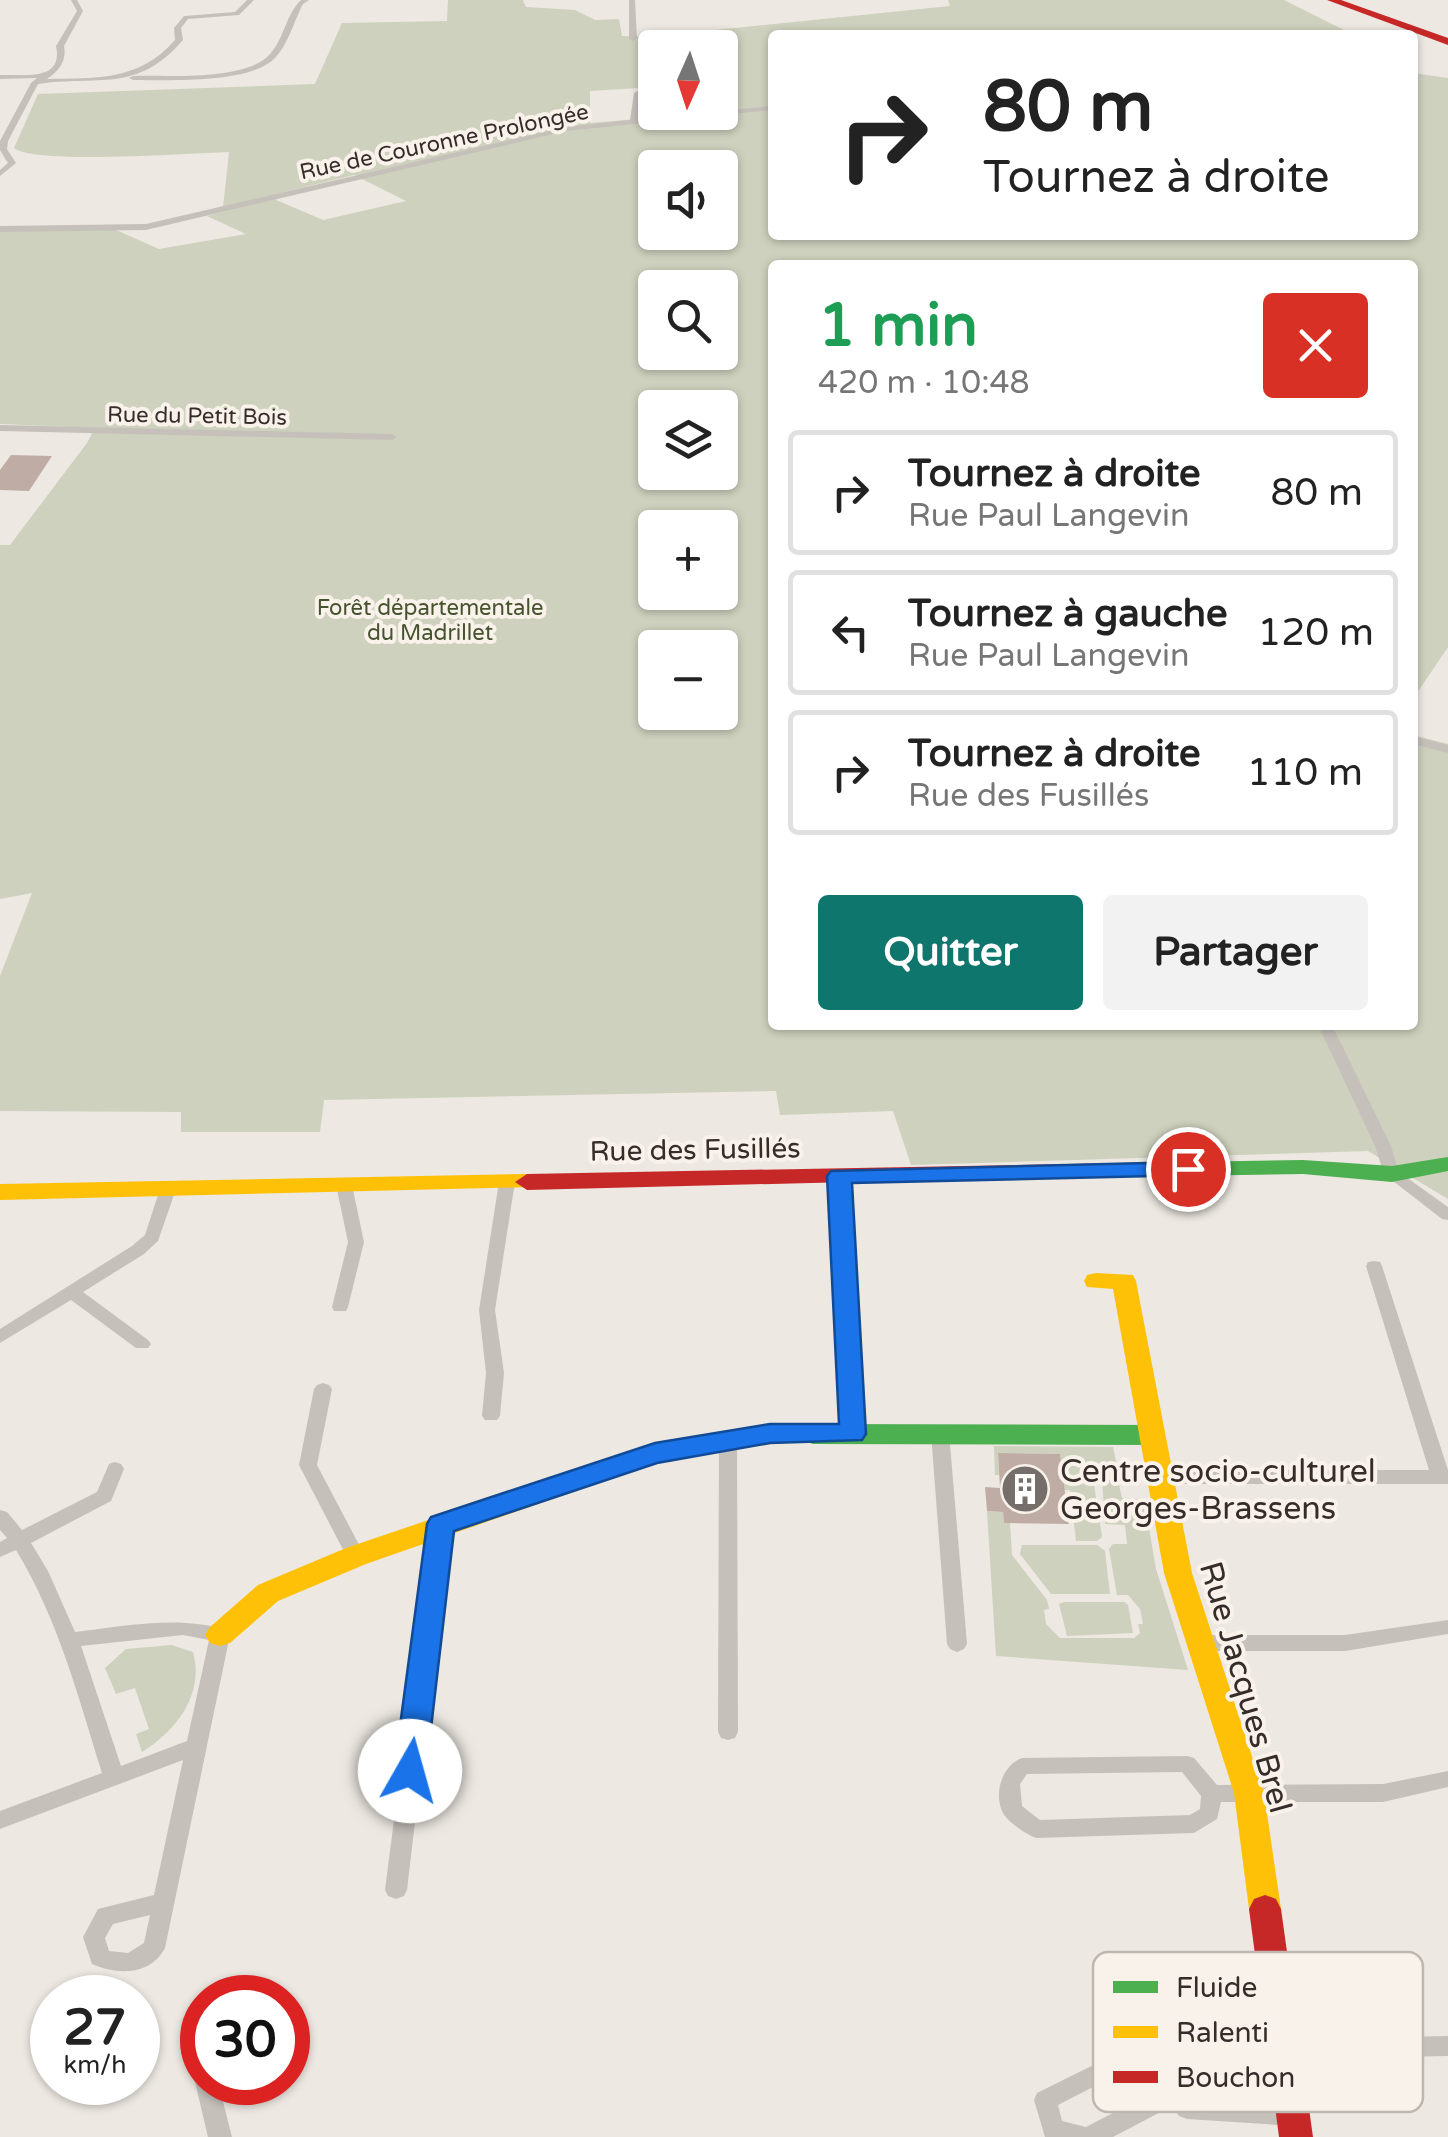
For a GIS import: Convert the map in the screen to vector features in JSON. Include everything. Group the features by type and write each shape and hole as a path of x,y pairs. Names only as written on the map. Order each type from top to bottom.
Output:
{"main road":[{"path":"1310,0 1391,30"},
{"path":"1332,0 1409,30"},
{"path":"1418,33 1448,45"},
{"path":"1418,39 1448,45"},
{"name":"Rue des Fusillés","path":"0,1192 1303,1167 1392,1174 1448,1164"},
{"name":"Rue Jacques Brel","path":"1096,1281 1124,1281 1178,1572 1249,1793 1270,1952"},
{"path":"220,1635 268,1594 356,1556 655,1453 770,1434 1152,1435"}],"street":[{"path":"0,174 12,162 2,140 40,78 54,70 62,56 60,46 80,11 74,0"},
{"path":"116,79 154,66 170,54 180,40 177,28 186,17 237,14 251,0"},
{"path":"0,77 204,76 259,63 271,58 281,33 306,0"},
{"path":"632,0 633,39"},
{"path":"634,121 638,93"},
{"name":"Rue de Couronne Prolongée","path":"0,229 146,227 548,132 768,108"},
{"name":"Rue du Petit Bois","path":"0,428 392,437"},
{"path":"1418,742 1448,749"},
{"path":"1327,1030 1383,1146 1392,1174 1448,1215"},
{"path":"840,1176 853,1434"},
{"path":"492,1416 495,1373 487,1310 507,1182"},
{"path":"340,1307 356,1242 344,1185"},
{"path":"0,1337 152,1236 168,1189"},
{"path":"1160,1477 1444,1476 1374,1266"},
{"path":"72,1292 142,1344"},
{"path":"323,1389 308,1465 356,1556"},
{"path":"940,1433 957,1644"},
{"path":"728,1439 728,1732"},
{"path":"0,1550 105,1496 115,1468"},
{"path":"0,1517 24,1540 68,1640 114,1777"},
{"path":"396,1890 441,1524"},
{"path":"1199,1643 1345,1643 1448,1627"},
{"path":"68,1640 184,1628 220,1635 164,1902"},
{"path":"0,1820 198,1746"},
{"path":"1187,1764 1212,1794 1210,1813 1194,1824 1036,1829 1012,1810 1010,1782 1022,1766 1187,1764"},
{"path":"1212,1794 1383,1793 1448,1780"},
{"path":"1423,2047 1448,2046"},
{"path":"1083,2137 1053,2128 1044,2100 1093,2076"},
{"path":"212,2105 220,2137"},
{"path":"1091,2137 1137,2112"},
{"path":"1211,2112 1294,2126"}],"green space":[{"name":"Forêt départementale du Madrillet","path":"448,0 523,0 526,7 575,10 595,20 619,19 622,36 638,37 638,88 590,91 590,123 638,119 638,130 738,130 738,30 715,30 950,6 948,0 1284,0 1344,30 768,30 768,240 1418,240 1418,74 1448,78 1448,647 1418,692 1418,260 768,260 768,1030 1418,1030 1418,736 1448,744 1448,1199 1368,1151 911,1165 893,1111 780,1115 776,1091 324,1100 320,1132 181,1132 181,1112 0,1111 0,976 32,893 0,899 0,545 10,545 95,428 0,424 0,230 116,230 159,249 246,234 207,216 274,199 323,220 406,201 354,175 223,207 229,152 82,157 28,153 14,148 38,94 315,84 342,23 447,21"},
{"path":"994,1446 1113,1447 1118,1471 1092,1471 1102,1537 1097,1541 1076,1541 1070,1490 1064,1490 1060,1454 998,1453 999,1475 995,1475"},
{"path":"1102,1479 1118,1480 1122,1498 1144,1499 1156,1569 1188,1670 996,1656 987,1511 1003,1512 1004,1522 1010,1523 1012,1555 1047,1600 1046,1624 1060,1638 1134,1638 1140,1633 1140,1609 1128,1595 1117,1595 1109,1549 1113,1544 1127,1544 1125,1525 1105,1524"},
{"path":"1022,1545 1097,1545 1105,1551 1110,1594 1051,1594 1020,1554"},
{"path":"1124,1602 1128,1605 1133,1633 1067,1636 1059,1604"},
{"path":"172,1645 193,1652 196,1667 191,1697 176,1722 142,1752 136,1734 149,1729 135,1688 116,1694 105,1668 126,1649"}],"building":[{"path":"11,455 52,456 29,491 0,490 0,470"},
{"name":"Centre socio-culturel Georges-Brassens","path":"998,1453 1060,1454 1069,1524 1004,1523 1003,1512 987,1511 985,1487 1000,1488"}],"traffic: fast":[{"path":"1121,1170 1303,1167 1392,1174 1448,1164"},
{"path":"813,1434 1152,1435"}],"traffic: slow":[{"path":"0,1192 527,1182"},
{"path":"1096,1281 1124,1281 1178,1573 1249,1793 1265,1909"},
{"path":"220,1635 268,1593 356,1556 655,1453 771,1434 813,1434"}],"traffic: jam":[{"path":"1332,0 1415,30"},
{"path":"1418,31 1448,42"},
{"path":"527,1182 1121,1170"},
{"path":"1265,1909 1271,1952"},
{"path":"1293,2112 1296,2137"}],"place":[{"name":"Centre socio-culturel Georges-Brassens","path":"1025,1489"}],"route":[{"path":"410,1771 441,1524 655,1453 770,1434 853,1434 840,1176 1188,1169"}]}
